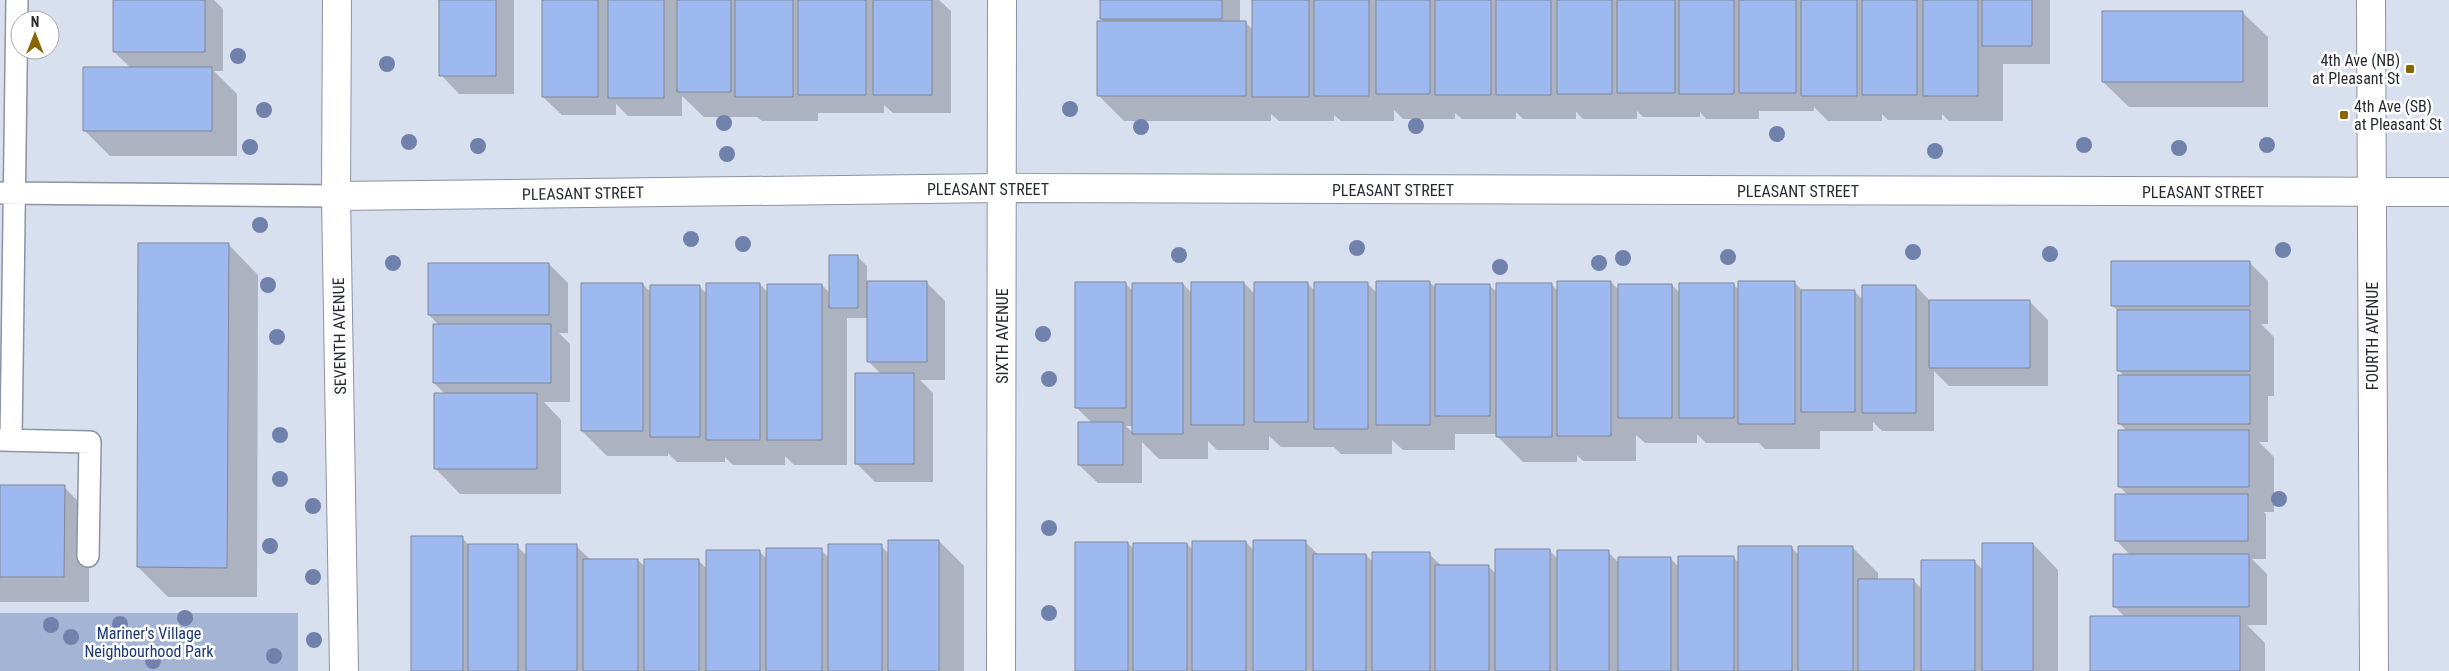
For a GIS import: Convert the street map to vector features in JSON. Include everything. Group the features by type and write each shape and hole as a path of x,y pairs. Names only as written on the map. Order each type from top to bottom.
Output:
{"street":[{"name":"SEVENTH AVENUE","path":"337,0 336,196 344,671"},
{"name":"SIXTH AVENUE","path":"1001,671 1002,0"},
{"name":"FOURTH AVENUE","path":"2371,0 2370,192 2374,671"},
{"name":"PLEASANT STREET","path":"336,196 1003,188 2449,192"}],"lane":[{"path":"17,0 7,193 6,440 90,442 88,556"},
{"path":"7,193 336,196"}],"green space":[{"name":"Mariner's Village Neighbourhood Park","path":"0,613 298,613 298,671 0,671"}],"building":[{"path":"113,0 205,0 205,52 113,52"},
{"path":"439,0 496,0 496,76 439,76"},
{"path":"542,0 598,0 598,97 542,97"},
{"path":"608,0 664,0 664,98 608,98"},
{"path":"677,0 731,0 731,92 677,92"},
{"path":"735,0 793,0 793,97 735,97"},
{"path":"798,0 866,0 866,95 798,95"},
{"path":"873,0 932,0 932,95 873,95"},
{"path":"1100,0 1222,0 1222,19 1100,19"},
{"path":"1252,0 1309,0 1309,97 1252,97"},
{"path":"1314,0 1369,0 1369,96 1314,96"},
{"path":"1376,0 1430,0 1430,94 1376,94"},
{"path":"1435,0 1491,0 1491,95 1435,95"},
{"path":"1496,0 1551,0 1551,95 1496,95"},
{"path":"1557,0 1612,0 1612,94 1557,94"},
{"path":"1617,0 1675,0 1675,93 1617,93"},
{"path":"1679,0 1734,0 1734,94 1679,94"},
{"path":"1739,0 1796,0 1796,93 1739,93"},
{"path":"1801,0 1857,0 1857,96 1801,96"},
{"path":"1862,0 1917,0 1917,95 1862,95"},
{"path":"1923,0 1978,0 1978,96 1923,96"},
{"path":"1982,0 2032,0 2032,46 1982,46"},
{"path":"2102,11 2243,11 2243,82 2102,82"},
{"path":"1097,21 1246,21 1246,96 1097,96"},
{"path":"83,67 212,67 212,131 83,131"},
{"path":"138,243 229,243 227,568 137,567"},
{"path":"829,255 858,255 858,308 829,308"},
{"path":"2111,261 2250,261 2250,306 2111,306"},
{"path":"428,263 549,263 549,315 428,315"},
{"path":"867,281 927,281 927,362 867,362"},
{"path":"1376,281 1430,281 1430,425 1376,425"},
{"path":"1557,281 1611,281 1611,436 1557,436"},
{"path":"1738,281 1795,281 1795,424 1738,424"},
{"path":"1075,282 1126,282 1126,408 1075,408"},
{"path":"1191,282 1244,282 1244,425 1191,425"},
{"path":"1254,282 1308,282 1308,422 1254,422"},
{"path":"1314,282 1368,282 1368,429 1314,429"},
{"path":"581,283 643,283 643,431 581,431"},
{"path":"706,283 760,283 760,440 706,440"},
{"path":"1132,283 1183,283 1183,434 1132,434"},
{"path":"1496,283 1552,283 1552,437 1496,437"},
{"path":"1679,283 1734,283 1734,418 1679,418"},
{"path":"767,284 822,284 822,440 767,440"},
{"path":"1435,284 1490,284 1490,416 1435,416"},
{"path":"1618,284 1672,284 1672,418 1618,418"},
{"path":"650,285 700,285 700,437 650,437"},
{"path":"1862,285 1916,285 1916,413 1862,413"},
{"path":"1801,290 1855,290 1855,412 1801,412"},
{"path":"1929,300 2030,300 2030,368 1929,368"},
{"path":"2117,310 2250,310 2250,371 2117,371"},
{"path":"433,324 551,324 551,383 433,383"},
{"path":"855,373 914,373 914,464 855,464"},
{"path":"2118,375 2250,375 2250,424 2118,424"},
{"path":"434,393 537,393 537,469 434,469"},
{"path":"1078,422 1123,422 1123,465 1078,465"},
{"path":"2118,430 2249,430 2249,487 2118,487"},
{"path":"0,485 65,485 64,577 0,577"},
{"path":"2115,494 2248,494 2248,541 2115,541"},
{"path":"411,536 463,536 463,671 411,671"},
{"path":"888,540 939,540 939,671 888,671"},
{"path":"1253,540 1306,540 1306,671 1253,671"},
{"path":"1192,541 1246,541 1246,671 1192,671"},
{"path":"1075,542 1128,542 1128,671 1075,671"},
{"path":"1133,543 1187,543 1187,671 1133,671"},
{"path":"1982,543 2033,543 2033,671 1982,671"},
{"path":"468,544 518,544 518,671 468,671"},
{"path":"526,544 577,544 577,671 526,671"},
{"path":"828,544 882,544 882,671 828,671"},
{"path":"1738,546 1792,546 1792,671 1738,671"},
{"path":"1798,546 1853,546 1853,671 1798,671"},
{"path":"766,548 822,548 822,671 766,671"},
{"path":"1495,549 1550,549 1550,671 1495,671"},
{"path":"706,550 760,550 760,671 706,671"},
{"path":"1557,550 1609,550 1609,671 1557,671"},
{"path":"1372,552 1430,552 1430,671 1372,671"},
{"path":"1313,554 1366,554 1366,671 1313,671"},
{"path":"2113,554 2249,554 2249,607 2113,607"},
{"path":"1678,556 1734,556 1734,671 1678,671"},
{"path":"1618,557 1671,557 1671,671 1618,671"},
{"path":"583,559 638,559 638,671 583,671"},
{"path":"644,559 699,559 699,671 644,671"},
{"path":"1921,560 1975,560 1975,671 1921,671"},
{"path":"1435,565 1489,565 1489,671 1435,671"},
{"path":"1858,579 1914,579 1914,671 1858,671"},
{"path":"2090,616 2240,616 2240,671 2090,671"}],"place":[{"name":"4th Ave (NB) at Pleasant St","path":"2410,69"},
{"name":"4th Ave (SB) at Pleasant St","path":"2344,115"}]}
